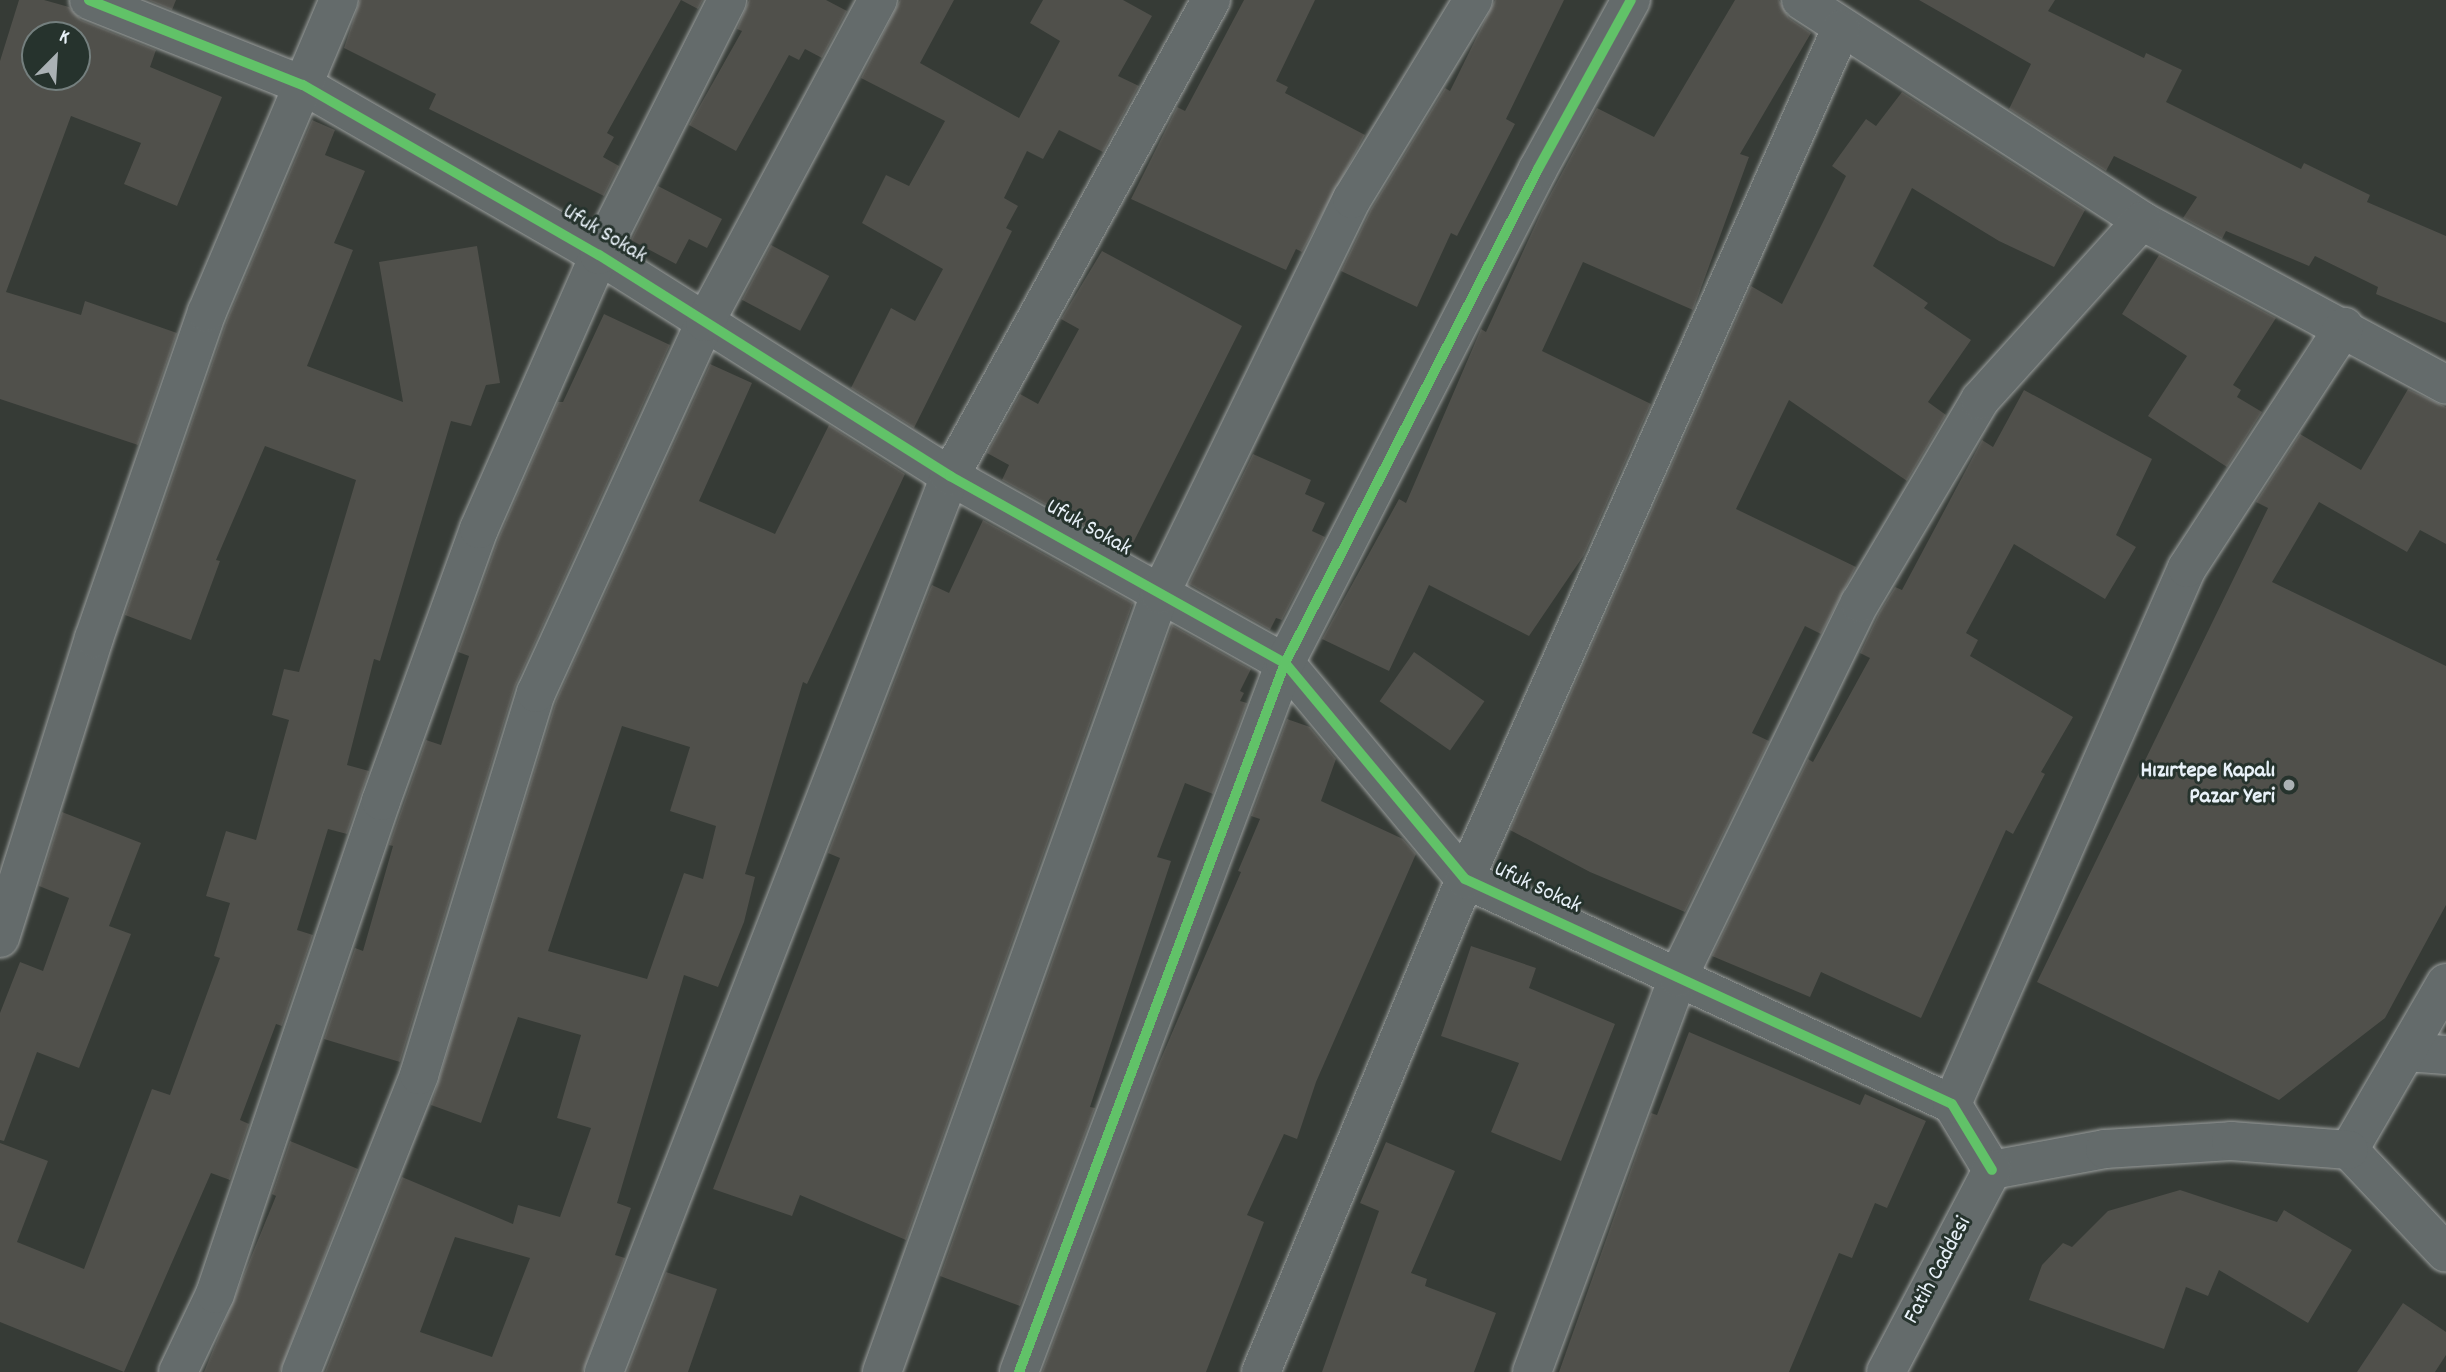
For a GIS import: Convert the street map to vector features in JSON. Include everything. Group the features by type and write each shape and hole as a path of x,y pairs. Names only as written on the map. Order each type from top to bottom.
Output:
{"street":[{"name":"Ufuk Sokak","path":"89,0 303,85 599,255 950,476 1285,663 1465,878 1952,1104"},
{"path":"0,938 94,638 207,312 339,0"},
{"path":"178,1372 215,1294 381,801 479,529 599,255 727,0"},
{"path":"301,1372 419,1075 536,693 705,322 878,0"},
{"path":"604,1372 842,746 950,476 1211,0"},
{"path":"882,1372 1160,594 1352,199 1473,0"},
{"path":"1019,1372 1285,663 1538,169 1631,0"},
{"path":"1801,0 1841,29 2142,221 2344,327 2446,385"},
{"path":"1261,1372 1465,878 1841,29"},
{"path":"1532,1372 1678,977 1860,603 1980,400 2142,221"},
{"path":"2344,327 2187,568 1952,1104 1992,1170 2105,1149 2231,1141 2348,1150 2446,1253"},
{"path":"2348,1150 2446,983"},
{"path":"2406,1052 2446,1055"},
{"name":"Fatih Caddesi","path":"1886,1372 1992,1170"}],"building":[{"path":"19,0 44,0 69,7 84,21 21,21 21,91 91,91 91,24 156,50 150,67 222,97 177,206 124,184 141,143 71,116 6,292 81,315 85,301 177,333 138,445 0,399 0,61"},
{"path":"148,0 176,0 172,10"},
{"path":"360,0 681,0 607,133 614,137 603,157 619,166 604,196 429,109 436,94 344,48"},
{"path":"681,0 703,0 698,9"},
{"path":"749,0 826,0 847,11 822,58 805,49 799,60 789,55 736,151 689,125 742,31 737,29"},
{"path":"900,0 954,0 920,63 1019,118 1060,41 1030,23 1043,0 1123,0 1152,16 1118,76 1139,86 1103,152 1059,130 1043,159 1027,151 1004,198 1018,206 1006,228 1012,231 914,428 851,388 891,308 915,321 943,269 862,223 886,175 909,186 945,121 861,78"},
{"path":"1244,0 1315,0 1276,81 1288,87 1285,93 1365,135 1302,252 1296,249 1286,270 1131,199 1177,107 1185,111"},
{"path":"1495,0 1564,0 1506,119 1515,124 1457,236 1451,233 1417,307 1341,271 1371,209 1445,88 1450,91"},
{"path":"1735,0 1779,0 1789,18 1811,33 1740,154 1749,157 1693,310 1583,262 1542,351 1651,404 1584,555 1529,636 1429,585 1389,671 1322,639 1399,499 1406,503 1481,329 1486,332 1543,208 1597,108 1654,137"},
{"path":"1919,0 2055,0 2048,11 2144,58 2146,53 2182,70 2166,102 2301,169 2304,163 2370,195 2367,202 2446,236 2446,323 2376,294 2378,287 2315,256 2309,266 2226,231 2222,239 2183,218 2197,197 2114,156 2106,171 2009,109 2031,64"},
{"path":"1902,92 2085,210 2054,267 1999,241 1912,188 1873,266 1928,303 1924,308 1971,340 1928,402 1946,415 1907,481 1789,400 1736,509 1856,567 1821,634 1805,626 1752,733 1769,741 1685,912 1590,872 1510,830 1751,286 1782,304 1846,176 1832,166 1866,119 1876,126"},
{"path":"312,120 335,130 325,155 365,171 334,243 353,250 307,366 403,402 379,262 477,246 500,383 486,385 471,426 451,421 380,661 374,659 347,765 369,771 347,834 328,829 297,930 313,935 282,1026 276,1024 240,1120 249,1124 230,1180 211,1173 124,1372 0,1322 0,1143 48,1161 17,1242 84,1269 152,1089 170,1095 220,958 214,956 230,903 206,896 226,831 256,840 289,720 272,715 284,669 299,672 356,480 265,446 216,560 220,561 191,640 125,615 227,320"},
{"path":"658,186 722,219 707,248 689,239 676,264 631,240"},
{"path":"771,245 829,276 800,331 742,300"},
{"path":"1102,251 1242,326 1129,551 1002,480 1009,465 987,453 1020,394 1038,404 1079,329 1061,319"},
{"path":"2159,255 2276,318 2233,385 2241,390 2237,397 2262,412 2227,467 2148,416 2187,356 2122,314"},
{"path":"604,314 670,345 515,687 400,1062 324,1039 355,948 363,951 393,846 389,845 426,740 441,745 469,656 458,652 499,537 558,402 563,402"},
{"path":"710,364 752,383 699,501 775,534 829,425 905,474 807,684 803,682 745,874 755,877 744,922 718,987 684,975 617,1203 631,1208 615,1255 625,1258 583,1372 325,1372 402,1177 513,1224 518,1205 560,1217 591,1128 557,1118 581,1035 518,1017 481,1123 431,1105 556,701","holes":["622,726 690,747 670,811 716,826 703,879 684,873 647,979 548,951","455,1237 530,1258 492,1357 420,1332"]},
{"name":"Hızırtepe Kapalı Pazar Yeri","path":"2408,389 2446,407 2446,544 2420,530 2407,552 2319,502 2272,582 2446,666 2446,905 2385,1018 2279,1100 2037,982 2268,508 2256,502 2300,434 2361,470"},
{"path":"2024,390 2152,459 2116,535 2136,547 2105,599 2014,544 1966,633 1978,640 1970,656 2073,717 2041,772 2045,774 2013,834 2006,830 1921,1018 1821,972 1810,997 1712,956 1808,759 1813,762 1870,658 1860,653 1879,613 1895,587 1902,590 1982,440 1993,447"},
{"path":"1253,454 1311,480 1305,494 1325,503 1312,531 1325,537 1282,620 1276,618 1270,630 1189,584"},
{"path":"983,520 1133,603 906,1240 800,1195 792,1216 713,1189 840,858 828,853 930,589 932,585 949,593"},
{"path":"1172,625 1251,669 1240,691 1244,693 1240,701 1247,703 1213,794 1185,783 1157,857 1171,861 1090,1107 1095,1108 1020,1306 940,1276"},
{"path":"1414,652 1484,701 1450,750 1380,701"},
{"path":"1287,719 1310,727 1336,759 1321,801 1403,839 1416,854 1316,1082 1297,1139 1284,1134 1247,1215 1264,1222 1206,1372 1042,1372 1154,1075 1241,872 1238,871 1260,819 1251,816"},
{"path":"62,812 141,843 109,926 131,934 79,1068 37,1052 4,1141 0,1140 0,1013 20,962 43,971 69,898 39,886"},
{"path":"1471,946 1536,968 1529,988 1615,1024 1561,1161 1491,1132 1519,1063 1441,1036"},
{"path":"1689,1032 1860,1105 1865,1094 1926,1121 1887,1208 1875,1203 1852,1258 1839,1253 1789,1372 1559,1372 1651,1113 1657,1115"},
{"path":"290,1141 358,1169 280,1372 204,1372 276,1196 272,1194"},
{"path":"1386,1142 1455,1171 1411,1273 1427,1279 1425,1286 1496,1313 1474,1372 1322,1372 1379,1211 1360,1203"},
{"path":"2180,1190 2277,1222 2284,1210 2352,1250 2308,1323 2219,1270 2208,1296 2186,1287 2164,1349 2029,1300 2042,1265 2063,1243 2072,1247 2108,1211"},
{"path":"666,1272 717,1289 688,1372 627,1372"},
{"path":"2403,1303 2446,1332 2446,1355 2435,1372 2357,1372"}],"cycle path":[{"path":"89,0 303,85 599,255 950,476 1285,663 1465,879 1952,1104 1992,1170"},
{"path":"1019,1372 1285,663 1538,169 1631,0"}],"place":[{"name":"Hızırtepe Kapalı Pazar Yeri","path":"2289,785"}]}
